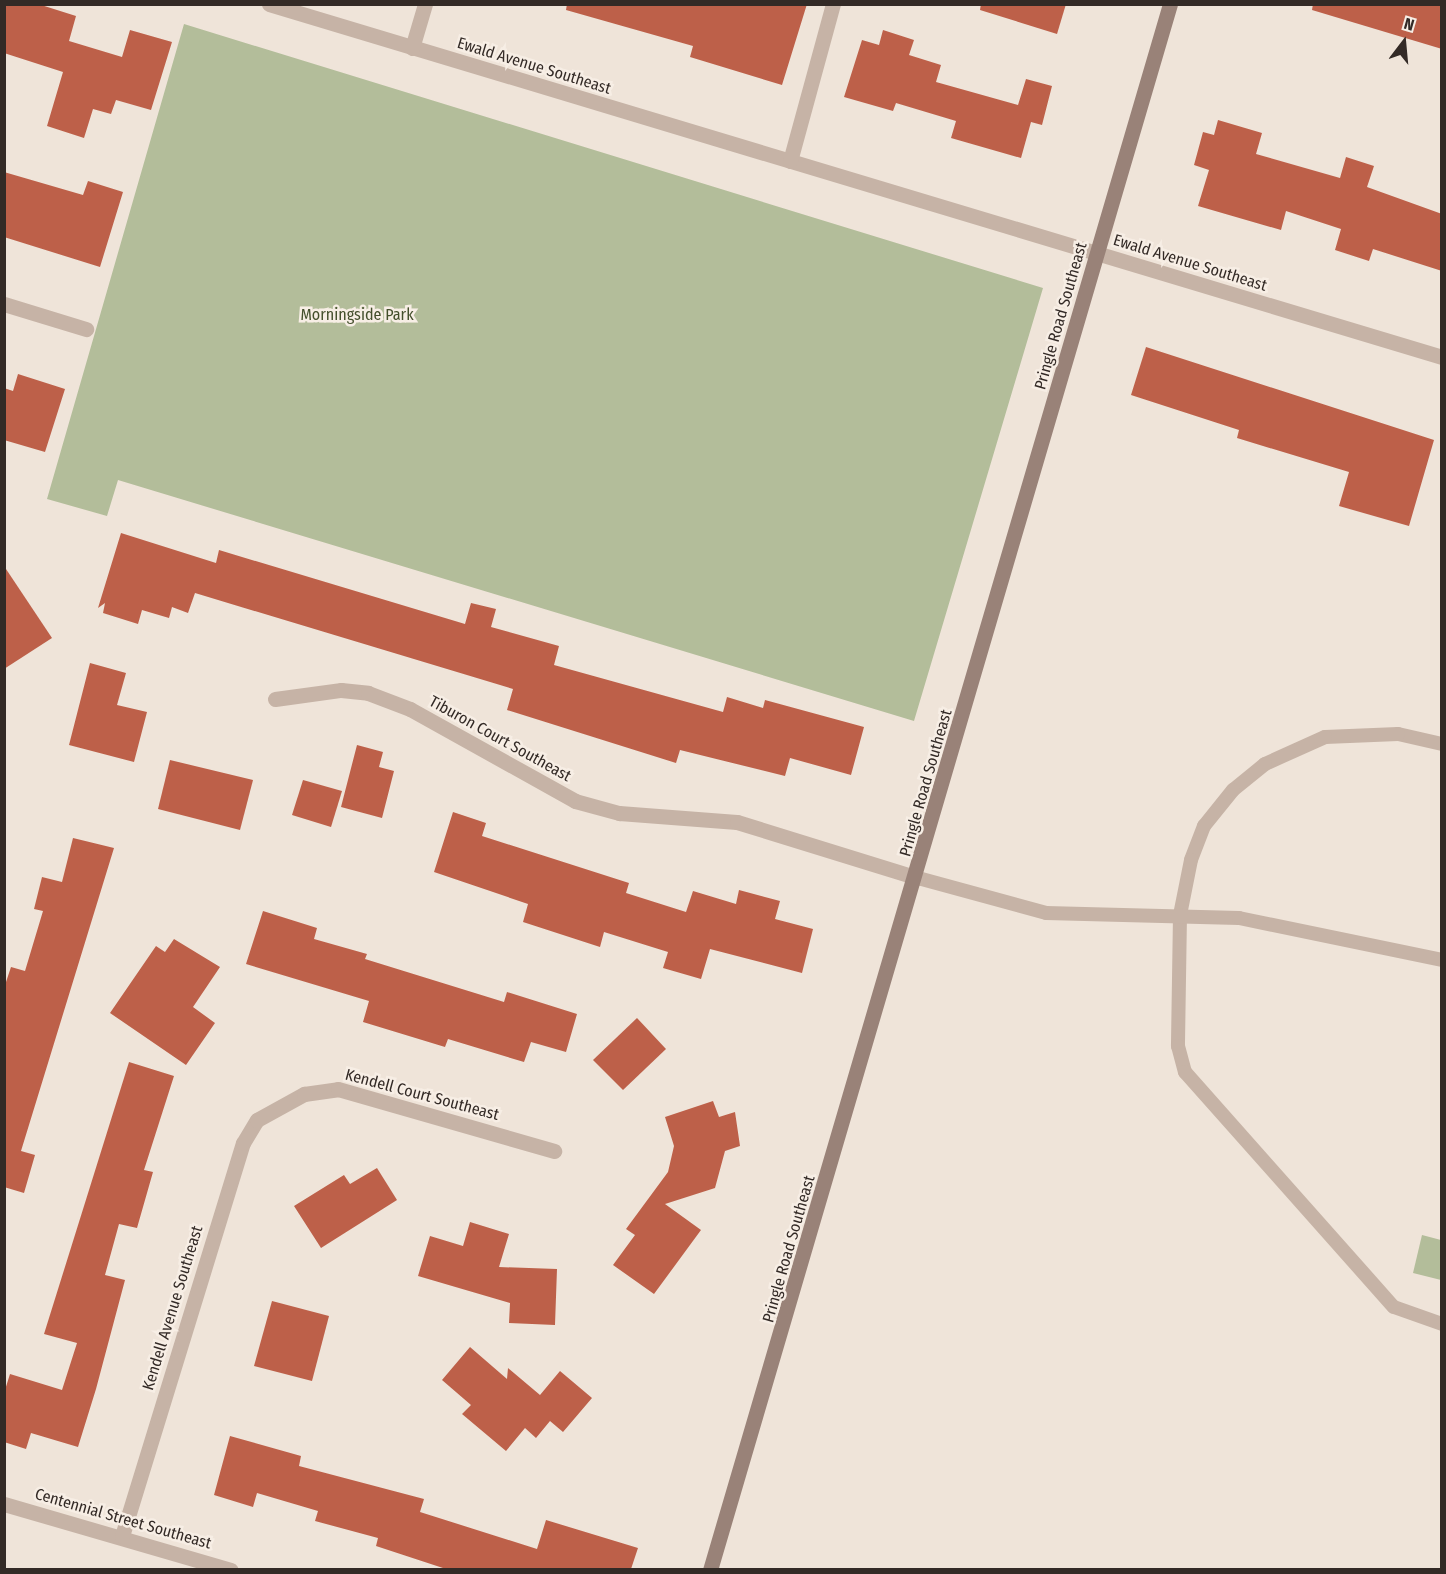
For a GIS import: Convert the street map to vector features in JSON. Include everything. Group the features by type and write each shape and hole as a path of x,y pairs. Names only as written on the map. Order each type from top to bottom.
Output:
{"main road":[{"name":"Pringle Road Southeast","path":"710,1569 918,878 1170,4"}],"street":[{"name":"Ewald Avenue Southeast","path":"269,4 1442,357"},
{"path":"412,48 424,4"},
{"path":"790,162 833,4"},
{"path":"4,304 86,329"},
{"name":"Tiburon Court Southeast","path":"275,699 341,690 368,693 410,709 575,801 619,813 737,822 918,878"},
{"name":"Kendell Court Southeast","path":"280,1105 338,1089 554,1151"},
{"name":"Kendell Avenue Southeast","path":"122,1536 243,1143 257,1120 280,1105"},
{"name":"Centennial Street Southeast","path":"4,1504 231,1569"}],"lane":[{"path":"1442,744 1360,733 1325,737 1265,764 1233,790 1204,826 1180,915 1179,1046 1185,1072 1394,1307 1442,1324"},
{"path":"918,878 1046,913 1239,918 1442,960"}],"green space":[{"name":"Morningside Park","path":"184,24 1043,288 914,721 118,480 107,516 47,499"},
{"path":"1422,1235 1441,1240 1441,1280 1413,1273"}],"building":[{"path":"4,4 38,4 76,16 69,41 122,57 130,30 172,42 151,110 116,100 111,114 93,109 84,138 47,126 63,72 4,53"},
{"path":"567,4 807,4 782,85 690,57 693,46 566,10"},
{"path":"981,4 1066,4 1057,34 980,10"},
{"path":"1313,4 1442,4 1442,49 1312,10"},
{"path":"883,30 914,40 909,55 941,65 936,82 1018,105 1026,79 1052,86 1042,125 1031,122 1021,158 951,138 956,121 896,103 893,111 844,97 862,40 879,45"},
{"path":"1218,120 1262,133 1256,154 1340,178 1346,157 1374,166 1367,187 1442,214 1442,271 1373,249 1369,261 1335,250 1341,229 1286,211 1281,230 1198,206 1209,170 1194,165 1203,132 1214,135"},
{"path":"4,172 83,195 88,181 123,192 100,267 4,237"},
{"path":"1146,347 1434,440 1409,526 1339,506 1349,472 1237,438 1239,430 1131,395"},
{"path":"18,374 65,389 45,452 4,440 4,388 13,391"},
{"path":"121,533 216,563 219,550 465,624 471,603 496,609 491,627 559,646 554,665 723,712 727,697 763,708 765,700 864,727 851,775 790,758 785,776 680,750 676,763 507,710 513,689 195,593 188,613 172,607 169,618 142,610 138,624 103,613 105,603 98,608"},
{"path":"4,566 52,638 4,669"},
{"path":"90,663 126,673 117,705 147,712 134,762 69,745"},
{"path":"357,745 383,752 379,767 394,771 382,818 341,807"},
{"path":"170,760 253,780 240,830 158,809"},
{"path":"303,780 342,791 331,827 292,815"},
{"path":"453,812 486,823 482,836 629,883 626,893 686,912 693,891 736,904 739,890 780,901 775,919 813,929 802,973 710,949 701,979 663,968 668,952 604,932 600,947 523,922 528,904 434,872"},
{"path":"73,838 114,848 21,1151 35,1155 24,1193 4,1187 4,988 11,967 25,971 43,911 34,909 42,877 62,882"},
{"path":"263,911 317,928 314,939 367,954 365,959 504,1002 507,992 577,1014 566,1052 531,1042 524,1062 448,1039 445,1047 363,1022 369,1001 246,964"},
{"path":"174,939 220,967 193,1007 215,1023 186,1065 110,1013 156,946 165,952"},
{"path":"637,1018 666,1049 623,1090 593,1060"},
{"path":"129,1062 174,1076 144,1170 153,1172 137,1228 119,1224 105,1275 125,1280 96,1389 78,1447 31,1433 26,1449 4,1442 4,1393 10,1374 62,1390 77,1343 44,1334"},
{"path":"713,1101 719,1117 735,1112 740,1146 725,1151 715,1188 665,1204 701,1230 654,1294 613,1265 635,1235 626,1229 668,1172 674,1146 665,1117"},
{"path":"377,1168 397,1200 321,1248 294,1206 344,1175 350,1184"},
{"path":"470,1222 509,1234 499,1267 557,1269 555,1325 509,1323 510,1303 418,1276 430,1236 463,1246"},
{"path":"272,1301 329,1316 312,1381 254,1366"},
{"path":"470,1347 507,1379 508,1368 540,1395 560,1371 592,1398 563,1432 550,1421 536,1438 525,1428 506,1451 462,1414 471,1405 442,1380"},
{"path":"230,1436 301,1456 299,1466 424,1499 420,1512 537,1549 546,1520 638,1548 631,1569 446,1569 376,1546 378,1538 315,1521 318,1511 257,1493 253,1507 214,1495"}]}
